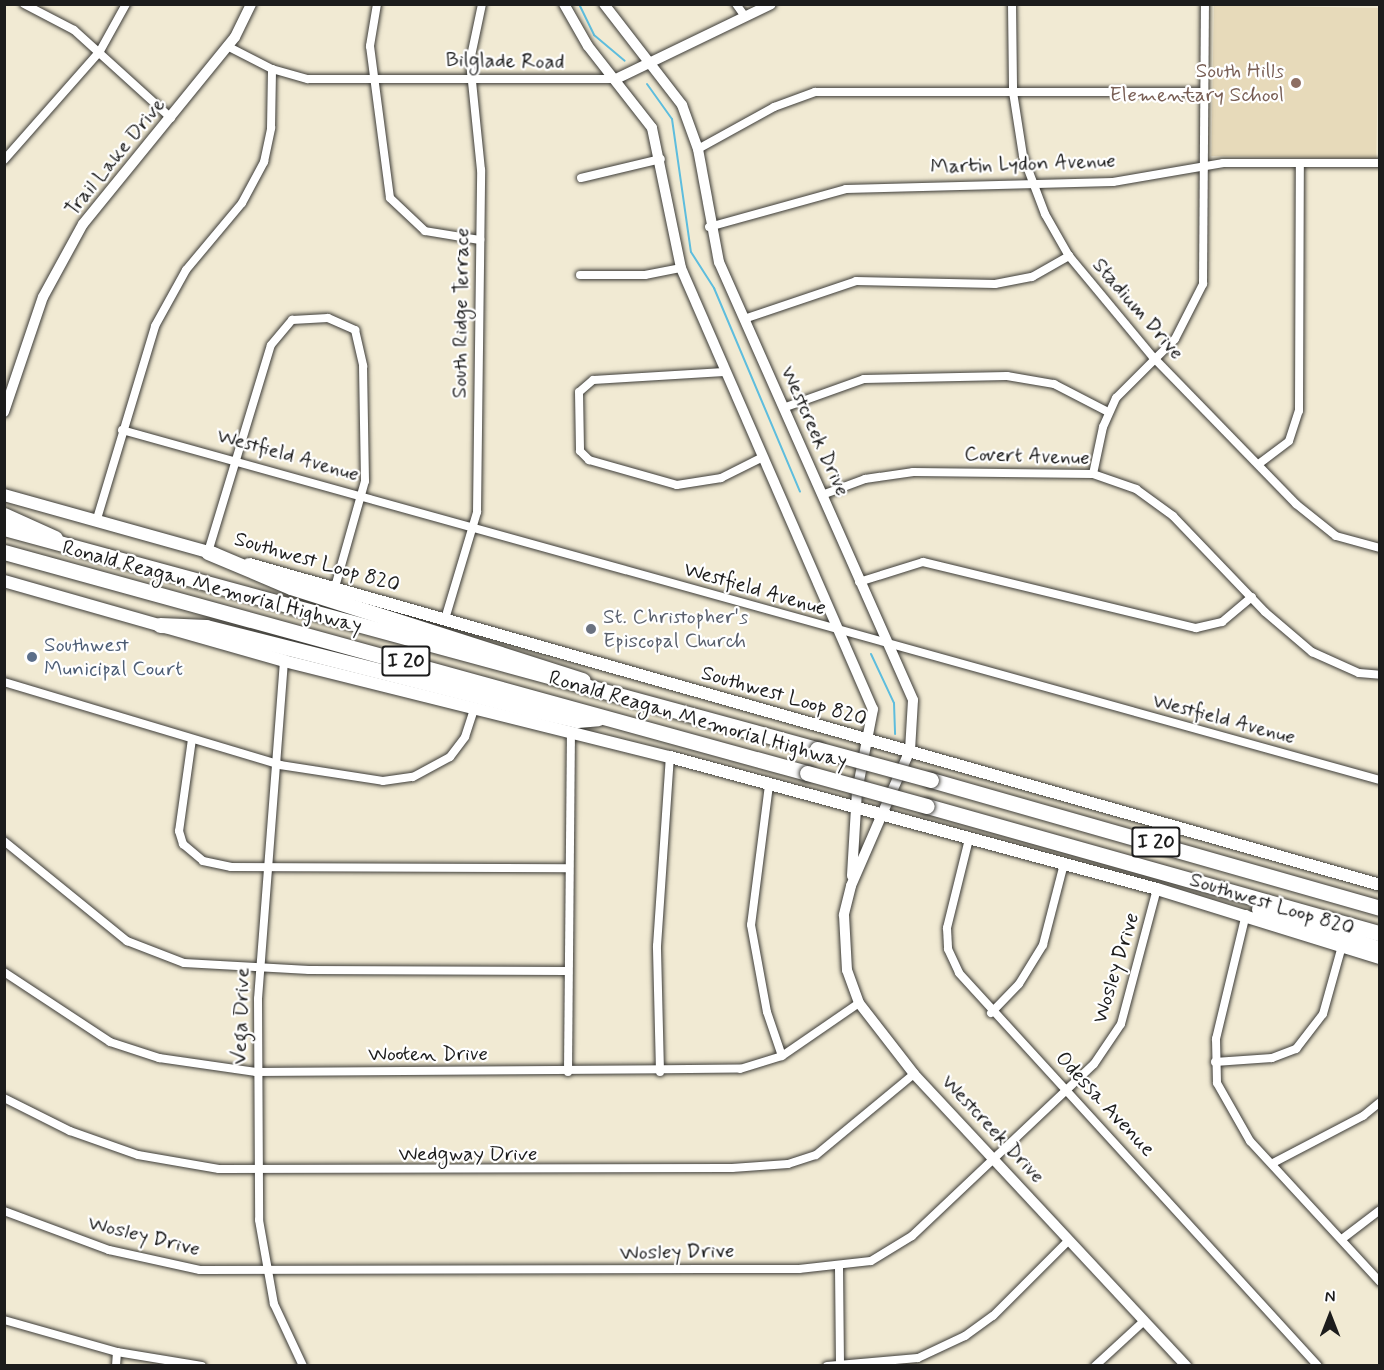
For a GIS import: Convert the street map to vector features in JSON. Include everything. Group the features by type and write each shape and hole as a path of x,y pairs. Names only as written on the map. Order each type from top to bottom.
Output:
{"highway":[{"path":"4,515 35,525 65,545"},
{"name":"Ronald Reagan Memorial Highway","path":"4,528 931,780 1380,908"},
{"name":"Ronald Reagan Memorial Highway","path":"4,552 611,717 1380,933"},
{"path":"208,552 291,587 575,673 595,689"},
{"path":"160,625 217,630 577,720 611,717"},
{"path":"1232,891 1255,907 1380,949"},
{"path":"1355,901 1380,901"}],"main road":[{"name":"Southwest Loop 820","path":"4,495 1380,885"},
{"path":"4,506 33,504"},
{"name":"Southwest Loop 820","path":"4,581 284,661 670,757 1157,889 1246,914 1380,958"}],"street":[{"path":"24,4 56,18 100,51 171,118"},
{"path":"4,160 100,51 126,4"},
{"name":"Trail Lake Drive","path":"4,412 54,273 98,202 171,118 227,46 251,4"},
{"path":"378,4 370,46 376,78 383,170 396,209 425,231 480,240"},
{"name":"South Ridge Terrace","path":"445,619 474,529 481,170 470,80 482,4"},
{"name":"Westcreek Drive","path":"564,4 647,119 662,159 681,268 761,458 841,632 873,709 870,740 856,808 851,886 842,933 859,1003 914,1074 1186,1365"},
{"name":"Westcreek Drive","path":"604,4 654,64 682,105 698,149 709,228 744,320 913,700 910,750 851,886"},
{"path":"736,4 744,15"},
{"name":"Bilglade Road","path":"227,46 272,69 308,79 616,79 654,64 744,15 771,4"},
{"name":"Stadium Drive","path":"1012,4 1013,92 1032,186 1069,256 1153,357 1260,463 1296,504 1336,536 1380,548"},
{"path":"1093,474 1108,412 1153,357 1175,339 1203,284 1205,4"},
{"path":"96,522 122,430 169,297 199,250 242,203 264,162 271,128 272,69"},
{"path":"698,149 774,107 815,92 1205,92"},
{"path":"581,178 662,159"},
{"path":"1260,463 1288,441 1299,411 1300,163"},
{"name":"Martin Lydon Avenue","path":"709,228 846,189 1032,186 1113,182 1204,164 1380,163"},
{"path":"744,320 856,281 995,284 1032,277 1069,256"},
{"path":"580,275 645,275 681,268"},
{"path":"208,552 235,458 277,334 301,317 328,318 355,330 362,350 363,495 335,587"},
{"path":"724,372 593,380 579,393 577,411 580,451 589,460 640,477 702,484 761,458"},
{"path":"783,408 864,379 1007,376 1054,384 1108,412"},
{"name":"Westfield Avenue","path":"122,430 235,458 474,529 1380,780"},
{"name":"Covert Avenue","path":"822,495 865,479 913,472 1093,474 1136,489 1168,511 1252,597 1312,652 1359,673 1380,675"},
{"path":"859,582 923,562 1196,628 1222,622 1252,597"},
{"name":"Vega Drive","path":"284,661 280,765 260,969 256,1072 259,1171 266,1273 280,1318 303,1365"},
{"path":"4,682 280,765 343,778 413,777 432,770 460,747 474,709"},
{"path":"568,1072 567,868 571,734"},
{"path":"192,739 179,812 183,844 196,858 215,865 567,868"},
{"path":"660,1072 657,946 670,757"},
{"path":"769,785 751,925 757,968 782,1056"},
{"name":"Odessa Avenue","path":"969,839 951,899 948,949 959,973 991,1013 1069,1090 1318,1365"},
{"path":"4,841 141,948 184,963 260,969 567,971"},
{"path":"991,1013 1019,984 1043,945 1064,864"},
{"name":"Wosley Drive","path":"4,1211 127,1255 190,1269 266,1273 839,1268 896,1248 1069,1090 1121,1024 1157,889"},
{"path":"1246,914 1219,1021 1215,1062 1228,1110 1380,1282"},
{"path":"1215,1062 1272,1058 1296,1049 1323,1014 1342,946"},
{"name":"Wooten Drive","path":"4,972 110,1042 159,1058 256,1072 660,1072 740,1069 782,1056 859,1003"},
{"name":"Wedgway Drive","path":"4,1098 70,1131 138,1155 259,1171 788,1164 825,1150 914,1074"},
{"path":"1274,1163 1363,1116 1380,1102"},
{"path":"1342,1239 1380,1210"},
{"path":"827,1365 918,1358 965,1336 993,1316 1069,1240"},
{"path":"839,1268 840,1365"},
{"path":"4,1320 117,1352 202,1365"},
{"path":"1095,1365 1144,1321"},
{"path":"116,1365 117,1352"}],"shaded area":[{"name":"South Hills Elementary School","path":"1214,5 1379,8 1376,159 1211,156"}],"waterway":[{"path":"579,4 594,35 625,61"},
{"path":"647,84 672,119 691,252 714,288 800,492"},
{"path":"871,654 894,703 895,734"}],"place":[{"name":"South Hills Elementary School","path":"1296,83"},
{"name":"St. Christopher's Episcopal Church","path":"591,629"},
{"name":"Southwest Municipal Court","path":"32,657"}]}
